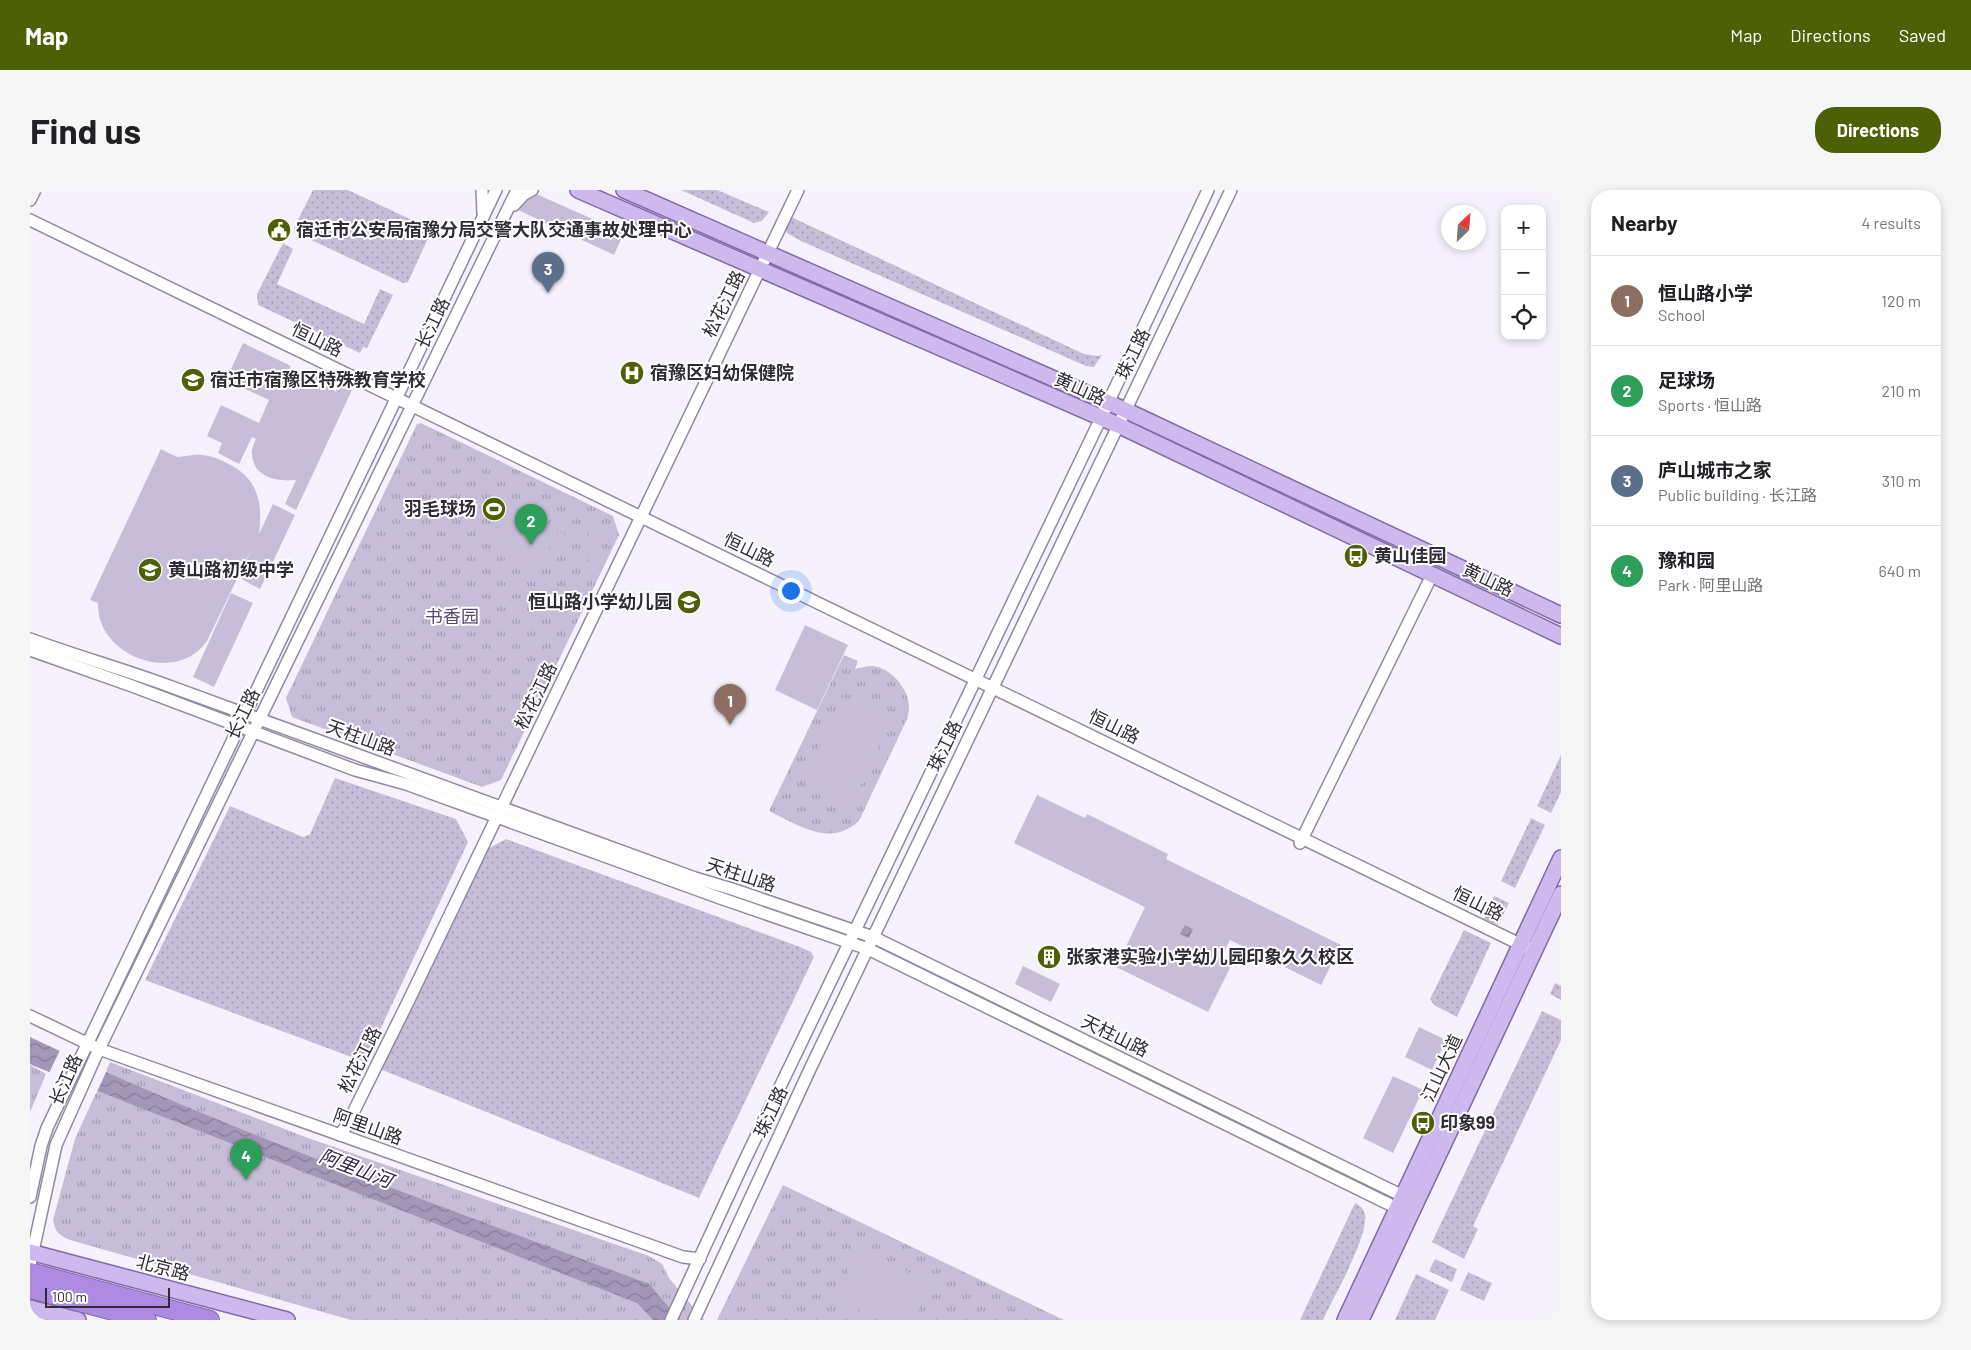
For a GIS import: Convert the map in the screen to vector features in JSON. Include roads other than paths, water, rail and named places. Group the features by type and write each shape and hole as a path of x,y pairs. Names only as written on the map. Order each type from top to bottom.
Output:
{"highway":[{"path":"30,1272 210,1320"},
{"path":"30,1289 147,1320"}],"main road":[{"name":"黄山路","path":"578,190 1101,418 1561,636"},
{"name":"黄山路","path":"624,190 1108,402 1561,615"},
{"name":"江山大道","path":"1345,1320 1407,1205 1526,950 1561,858"},
{"name":"江山大道","path":"1526,950 1561,894"},
{"name":"江山大道","path":"1362,1320 1407,1205"},
{"name":"北京路","path":"31,1257 287,1320"},
{"path":"30,1308 78,1320"}],"street":[{"path":"30,200 35,190"},
{"path":"482,190 483,217"},
{"name":"长江路","path":"30,1197 41,1146 80,1058 496,190"},
{"name":"长江路","path":"31,1257 55,1150 92,1064 517,190"},
{"path":"503,218 522,195 532,190"},
{"name":"松花江路","path":"765,252 792,190"},
{"name":"松花江路","path":"340,1135 343,1121 496,812 757,268 798,190"},
{"name":"珠江路","path":"671,1320 848,944 1101,418 1208,190"},
{"name":"珠江路","path":"696,1316 873,937 1231,190"},
{"name":"恒山路","path":"30,220 411,408 1526,950"},
{"name":"恒山路","path":"30,226 395,400"},
{"path":"1186,234 1206,243"},
{"path":"1301,841 1432,575"},
{"name":"天柱山路","path":"30,639 87,660 121,668 260,719 496,812 868,950 1407,1205"},
{"name":"天柱山路","path":"30,650 132,686 355,770 496,812 873,937 1407,1205"},
{"path":"928,777 946,785"},
{"name":"阿里山路","path":"30,1016 99,1049 683,1257 700,1259"}],"water":[{"path":"1185,925 1193,929 1189,938 1180,934"},
{"path":"30,1037 182,1105 336,1167 649,1284 680,1320 653,1320 637,1303 34,1066 30,1064"}],"place":[{"name":"宿迁市公安局宿豫分局交警大队交通事故处理中心","path":"279,230"},
{"name":"庐山城市之家","path":"548,293"},
{"name":"宿豫区妇幼保健院","path":"632,373"},
{"name":"宿迁市宿豫区特殊教育学校","path":"193,380"},
{"name":"羽毛球场","path":"494,509"},
{"name":"足球场","path":"531,545"},
{"name":"黄山佳园","path":"1356,556"},
{"name":"黄山路初级中学","path":"150,570"},
{"name":"恒山路小学幼儿园","path":"689,602"},
{"name":"恒山路小学","path":"730,725"},
{"name":"张家港实验小学幼儿园印象久久校区","path":"1049,957"},
{"name":"印象99","path":"1423,1123"},
{"name":"豫和园","path":"246,1180"}],"park label":[{"name":"书香园","path":"452,617"}],"water label":[{"name":"阿里山河","path":"356,1168"}]}
